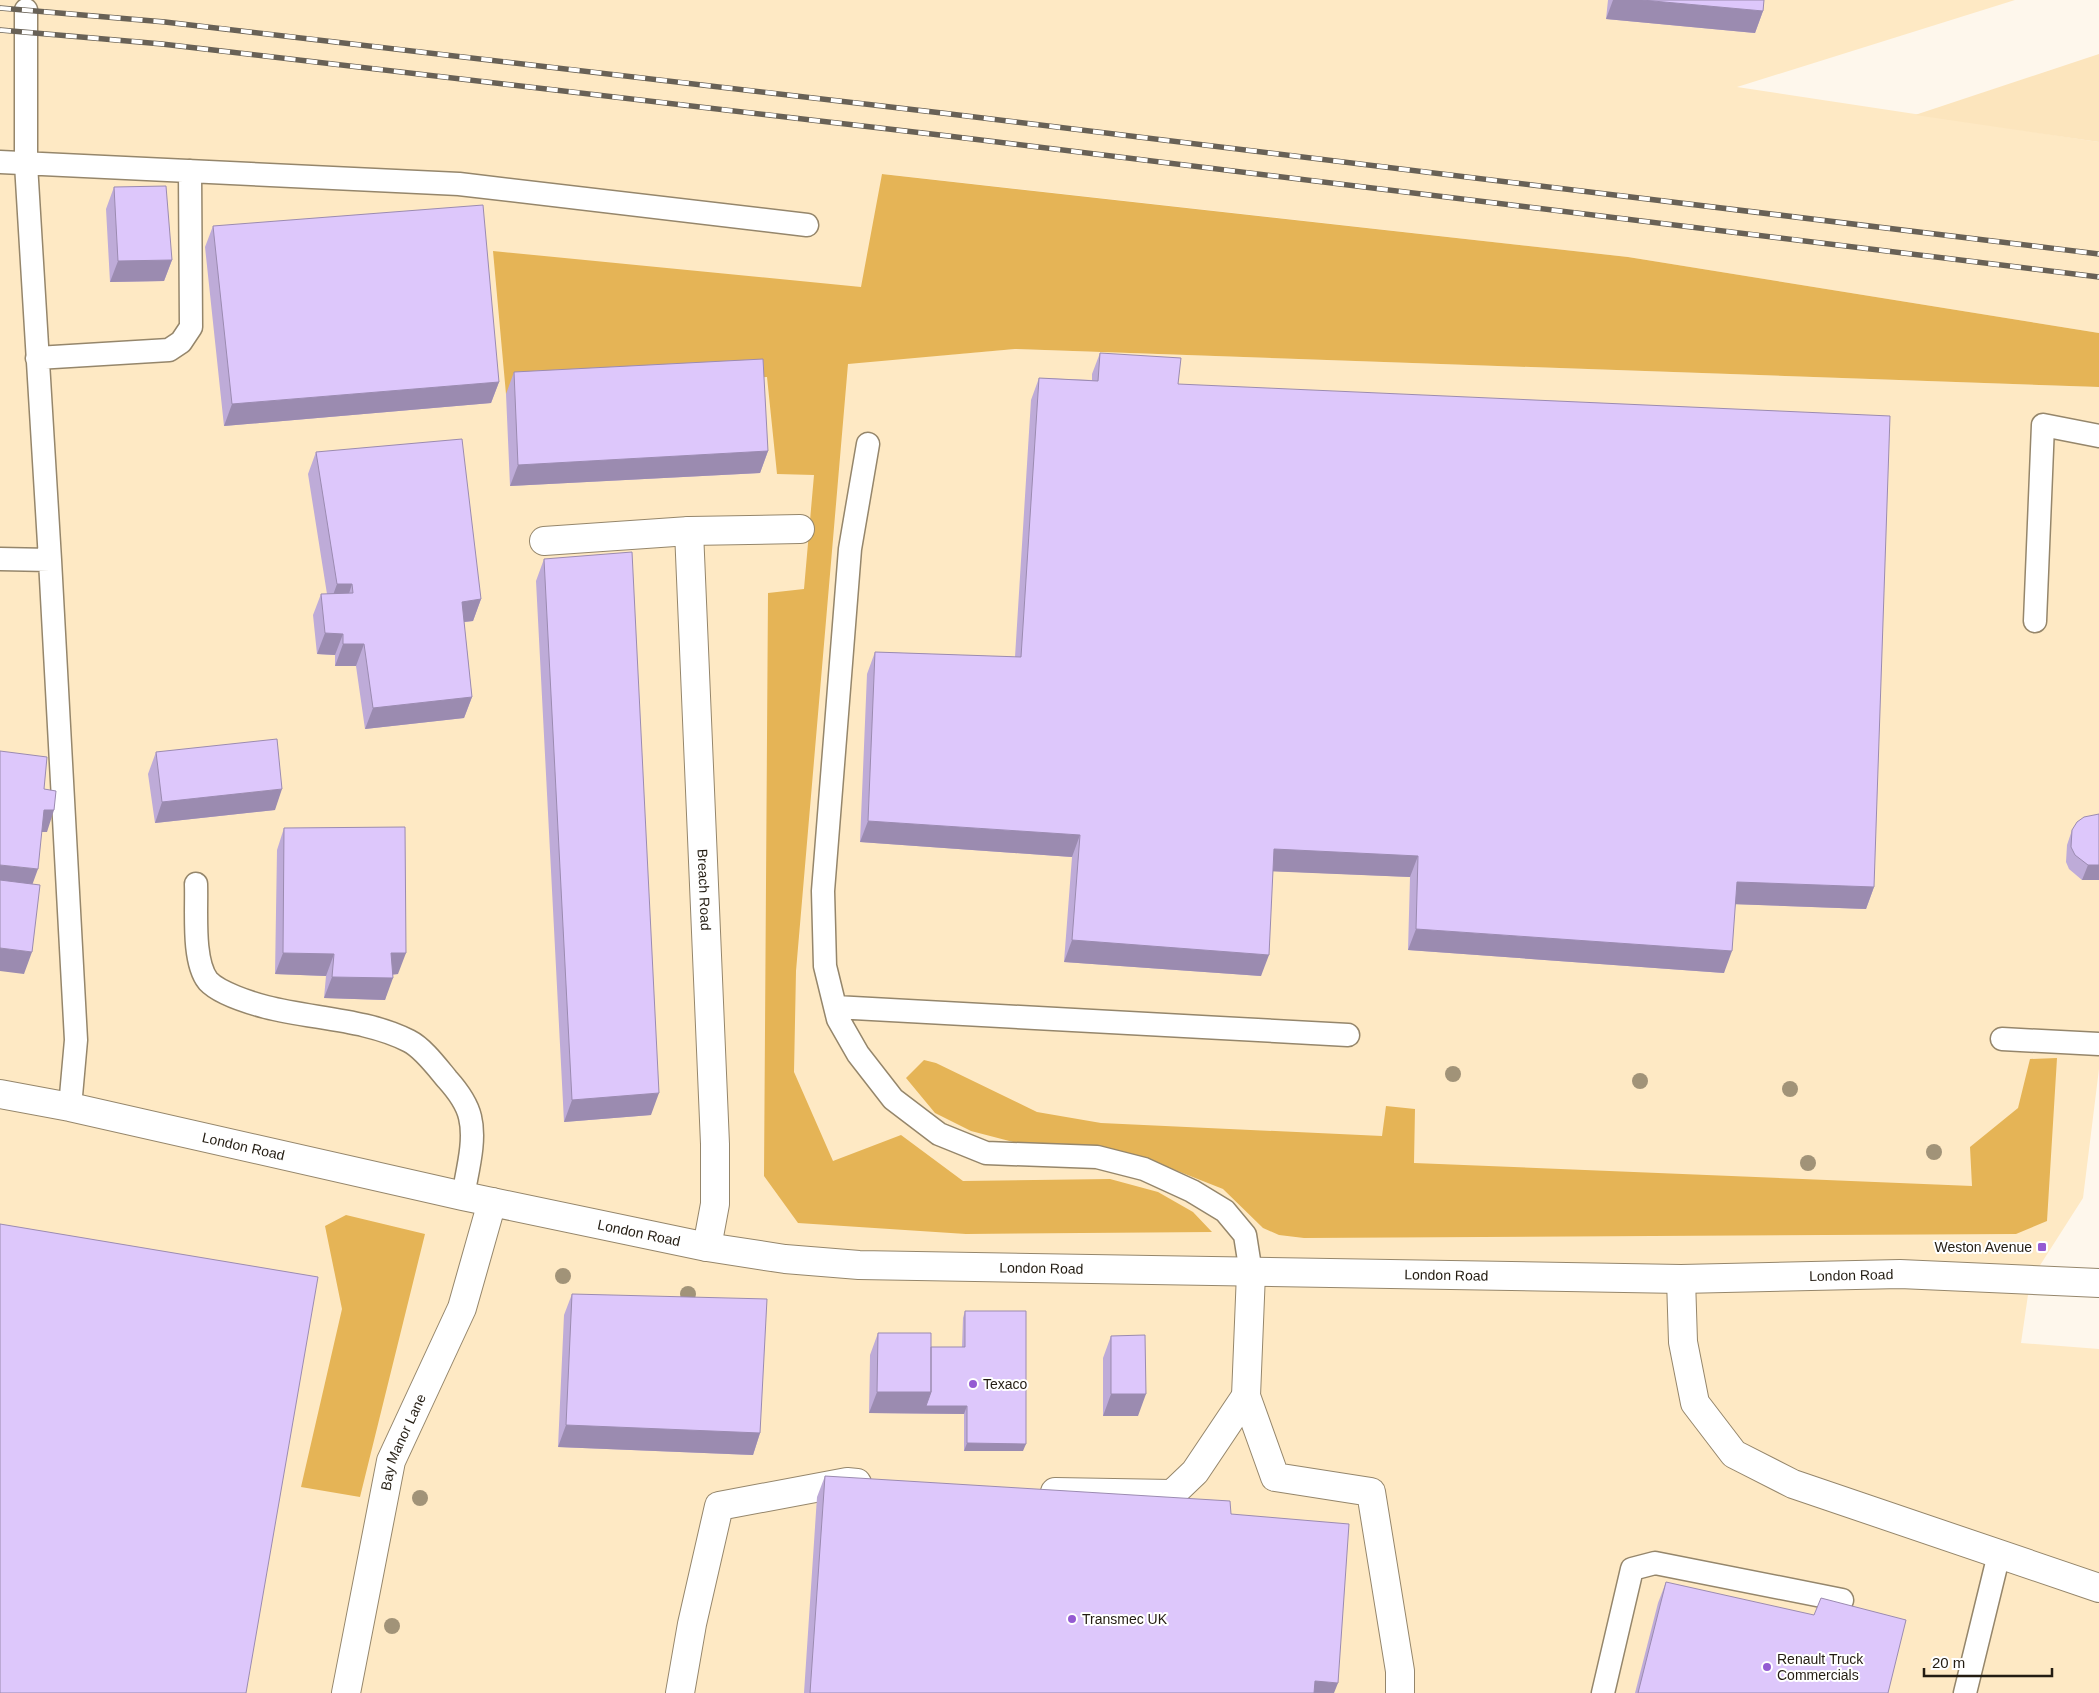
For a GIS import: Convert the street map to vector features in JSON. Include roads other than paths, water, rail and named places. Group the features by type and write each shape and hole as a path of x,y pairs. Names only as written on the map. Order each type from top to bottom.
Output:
{"street":[{"path":"544,541 690,531 800,529"},
{"name":"Breach Road","path":"690,531 715,1144 714,1204 707,1247"},
{"name":"London Road","path":"0,1094 70,1107 492,1202 707,1247 785,1260 859,1265 1680,1279 1900,1274 2099,1283"},
{"name":"Bay Manor Lane","path":"346,1693 391,1461 462,1308 492,1202"},
{"path":"1251,1273 1246,1396 1275,1477 1371,1492 1400,1671 1400,1693"},
{"path":"1680,1279 1682,1342 1695,1403 1734,1454 1793,1484 2099,1588"},
{"path":"1027,1492 1172,1494 1195,1472 1246,1396"},
{"path":"680,1693 692,1624 719,1506 847,1482 885,1484"}],"lane":[{"path":"26,10 26,164 76,1040 70,1107"},
{"path":"0,162 459,184 807,225"},
{"path":"37,358 169,350 181,342 191,327 190,171"},
{"path":"2035,621 2043,425 2099,436"},
{"path":"868,444 850,549 824,891 825,966 838,1019 858,1054 893,1099 939,1134 986,1153 1097,1157 1144,1170 1168,1180 1192,1191 1225,1211 1245,1235 1251,1273"},
{"path":"0,559 50,560"},
{"path":"196,884 200,966 209,981 242,1000 296,1015 358,1023 411,1042 437,1067 454,1087 470,1117 472,1132 464,1196"},
{"path":"835,1007 1348,1035"},
{"path":"2002,1040 2099,1044"},
{"path":"1965,1693 1999,1554"},
{"path":"1603,1693 1632,1569 1655,1563 1842,1600"}],"railway":[{"path":"0,8 165,22 942,113 2099,254"},
{"path":"0,30 162,44 940,135 2099,277"}],"place":[{"name":"Weston Avenue","path":"2042,1247"},
{"name":"Texaco","path":"973,1384"},
{"name":"Transmec UK","path":"1072,1619"},
{"name":"Renault Truck Commercials","path":"1767,1667"}]}
